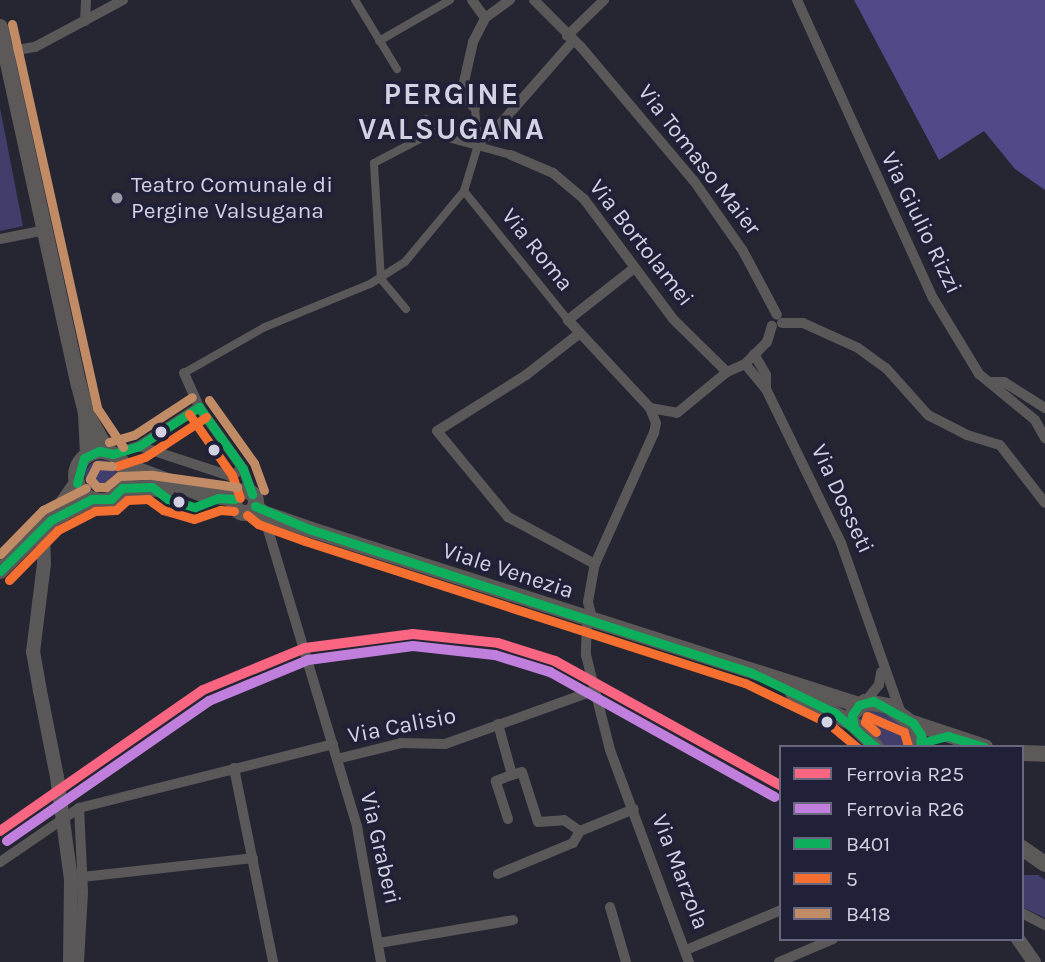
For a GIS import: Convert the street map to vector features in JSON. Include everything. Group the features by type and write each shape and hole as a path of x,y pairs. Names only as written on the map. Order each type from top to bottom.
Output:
{"main road":[{"path":"0,27 3,53 86,412 88,455 79,464 77,483 47,524 0,571"},
{"path":"86,412 114,457 122,488"},
{"path":"88,455 114,457 200,493"},
{"path":"77,483 92,499"},
{"path":"47,524 92,499 111,499 122,488 152,487 235,499 242,492 257,504"},
{"name":"Viale Venezia","path":"257,504 586,620 862,704 881,703 948,736 978,745"},
{"name":"Viale Venezia","path":"750,672 852,723 874,745"},
{"path":"852,723 862,704"},
{"path":"907,718 921,745 948,736"},
{"path":"1024,753 1045,754"},
{"path":"1024,852 1045,864"}],"street":[{"path":"85,20 86,0"},
{"path":"3,53 36,47 123,0"},
{"path":"355,0 397,69"},
{"path":"379,41 450,0"},
{"path":"472,0 485,18"},
{"path":"461,95 473,42 485,18 510,0"},
{"name":"Via Tomaso Maier","path":"534,0 651,127 694,181 743,251 777,321"},
{"path":"478,145 495,130 604,0"},
{"name":"Via Giulio Rizzi","path":"797,0 933,298 979,374 1035,420 1045,438"},
{"path":"184,373 265,327 381,279 424,244 464,191 473,171 478,145 475,108 461,95 449,91"},
{"path":"426,119 444,137 512,155"},
{"path":"406,309 381,279 374,163 437,130"},
{"name":"Via Bortolamei","path":"512,155 553,173 584,199 633,269 682,329 727,372"},
{"name":"Via Roma","path":"464,191 568,320 650,408"},
{"path":"0,239 45,230"},
{"path":"568,320 633,269"},
{"path":"650,408 677,414 727,372 745,364 777,321 803,323 858,348 886,368 928,415 967,435 1000,445 1045,503"},
{"path":"580,333 526,375 437,431 508,517 595,564 656,423 650,408"},
{"path":"754,354 766,375 766,388"},
{"name":"Via Dosseti","path":"745,364 766,388 841,543 881,662 907,718"},
{"name":"Via Graberi","path":"184,373 199,407 243,469 257,504 357,827 381,962"},
{"path":"992,382 1004,382 1045,408"},
{"path":"114,457 139,446 199,407"},
{"path":"139,446 230,476 243,469"},
{"path":"47,524 33,652 76,878 79,962"},
{"name":"Via Marzola","path":"595,564 586,620 586,655 593,691 687,950 689,962"},
{"path":"862,704 879,685 881,662"},
{"name":"Via Calisio","path":"338,760 401,743 445,744 593,691"},
{"path":"498,724 512,775"},
{"path":"0,862 79,808 333,744"},
{"path":"234,768 273,962"},
{"path":"508,819 496,781 522,772 538,822 564,820 580,831"},
{"path":"70,962 79,808"},
{"name":"Via Marzola","path":"498,874 573,842 580,831 634,809"},
{"path":"76,878 253,858"},
{"path":"610,907 626,962"},
{"name":"Via Marzola","path":"687,950 779,911"},
{"path":"1024,913 1045,925"},
{"path":"379,943 513,920"},
{"path":"779,962 828,941"},
{"path":"1019,941 1034,962"}],"shaded area":[{"path":"854,0 1045,0 1045,190 1015,169 984,131 939,160"},
{"path":"0,108 23,226 0,231"},
{"path":"101,460 112,465 117,476 112,487 101,492 90,487 85,476 90,465"},
{"path":"866,710 885,714 911,733 910,745 883,745 868,735 860,719"},
{"path":"1024,875 1038,875 1045,880 1045,918 1024,908"}],"rail line":[{"name":"R25","path":"0,831 203,690 305,648 413,634 498,643 555,661 779,785"},
{"name":"R26","path":"7,841 209,701 308,660 413,646 495,655 550,672 775,797"}],"transit line":[{"name":"B418","path":"12,24 97,408 123,447"},
{"name":"B418","path":"109,442 134,435 192,397"},
{"name":"B418","path":"209,400 254,463 264,490"},
{"name":"B401","path":"199,407 243,469 252,494"},
{"name":"B401","path":"113,454 139,446 199,407"},
{"name":"5","path":"189,414 232,475 240,498"},
{"name":"5","path":"117,466 145,457 206,417"},
{"name":"B401","path":"77,483 84,458 99,451 113,454"},
{"name":"B418","path":"112,466 97,465 90,479 97,487 106,487 119,476 152,475 237,487"},
{"name":"B401","path":"92,499 111,499 122,488 152,487 168,499 195,507 218,498 235,499"},
{"name":"B418","path":"0,554 43,510 86,488"},
{"name":"B401","path":"0,571 51,520 92,499"},
{"name":"5","path":"9,580 58,530 95,511 116,510 127,500 148,499 163,510 194,519 220,510 234,511"},
{"name":"B401","path":"255,506 309,529 750,672 835,713 874,745"},
{"name":"5","path":"247,515 258,524 305,541 745,683 828,723 855,745"},
{"name":"B401","path":"867,741 854,728 852,715 859,705 873,701 913,723 921,735 920,745"},
{"name":"5","path":"876,732 865,722 867,716 904,732 908,745"},
{"name":"B401","path":"921,743 948,736 977,745"}],"place":[{"name":"Teatro Comunale di Pergine Valsugana","path":"117,198"}],"district":[{"name":"PERGINE VALSUGANA","path":"452,111"}]}
